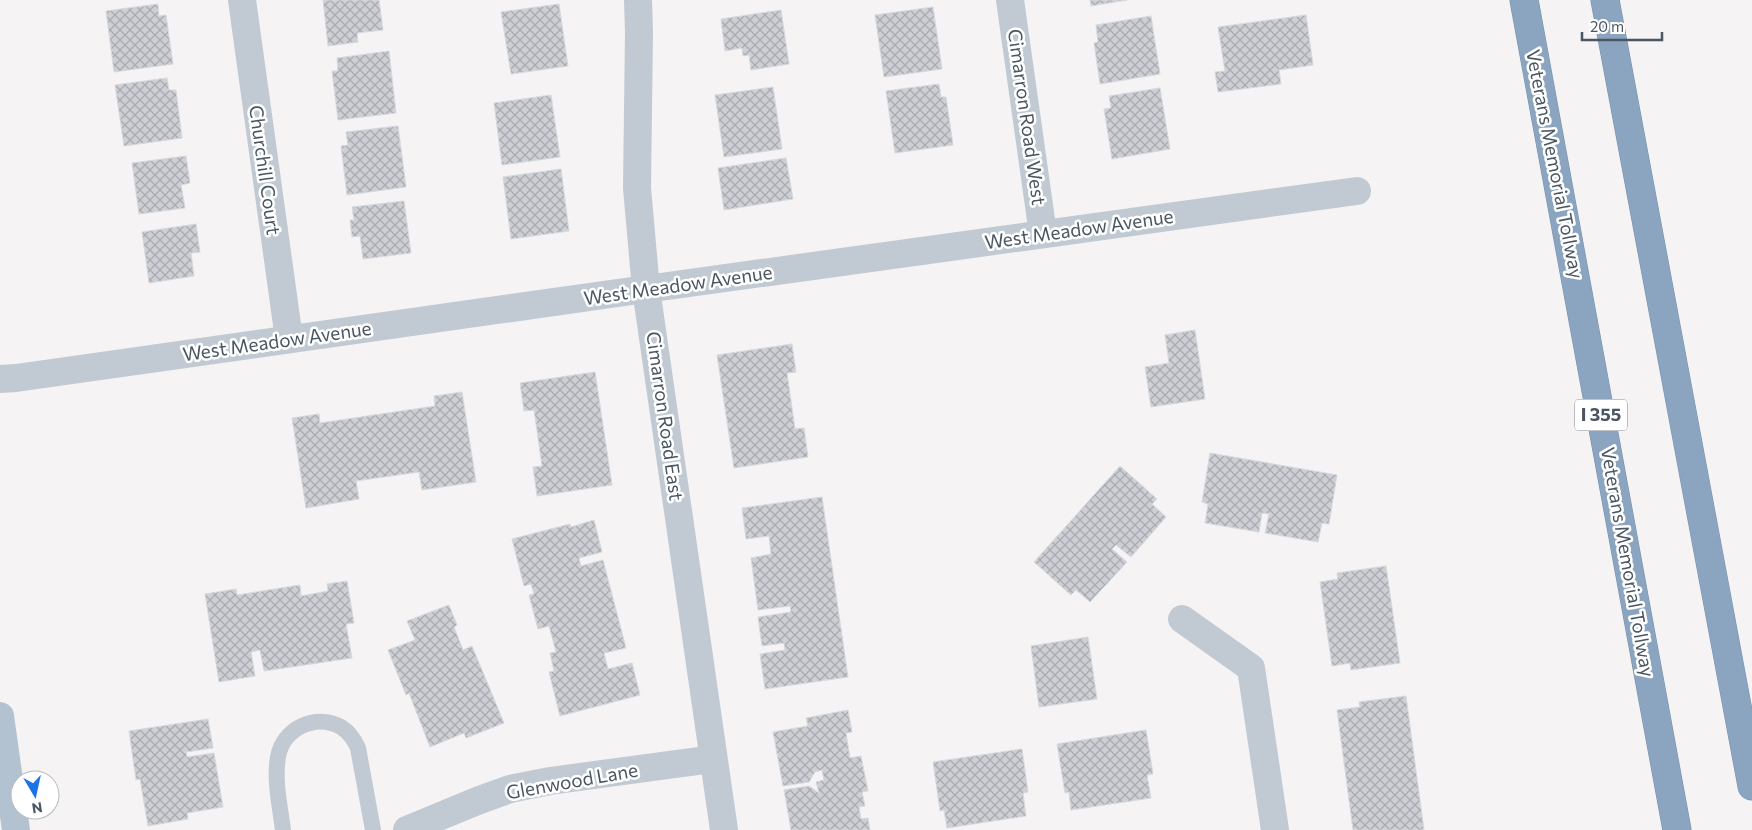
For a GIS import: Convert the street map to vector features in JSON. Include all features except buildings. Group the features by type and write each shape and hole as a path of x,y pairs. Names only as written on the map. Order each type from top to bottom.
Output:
{"highway":[{"name":"Veterans Memorial Tollway","path":"1524,0 1677,830"},
{"path":"1605,0 1752,786"},
{"path":"1701,514 1752,732"}],"main road":[{"path":"0,716 16,830"}],"street":[{"name":"Churchill Court","path":"242,0 289,339"},
{"name":"Cimarron Road East","path":"638,0 637,188 646,289 724,830"},
{"name":"Cimarron Road West","path":"1010,0 1043,234"},
{"name":"West Meadow Avenue","path":"0,379 1356,191"},
{"path":"1182,619 1251,668 1275,830"},
{"name":"Glenwood Lane","path":"407,830 510,789 550,780 713,759"}],"lane":[{"path":"283,830 277,787 278,756 283,742 297,728 308,723 322,722 343,728 353,737 358,748 373,830"}]}
